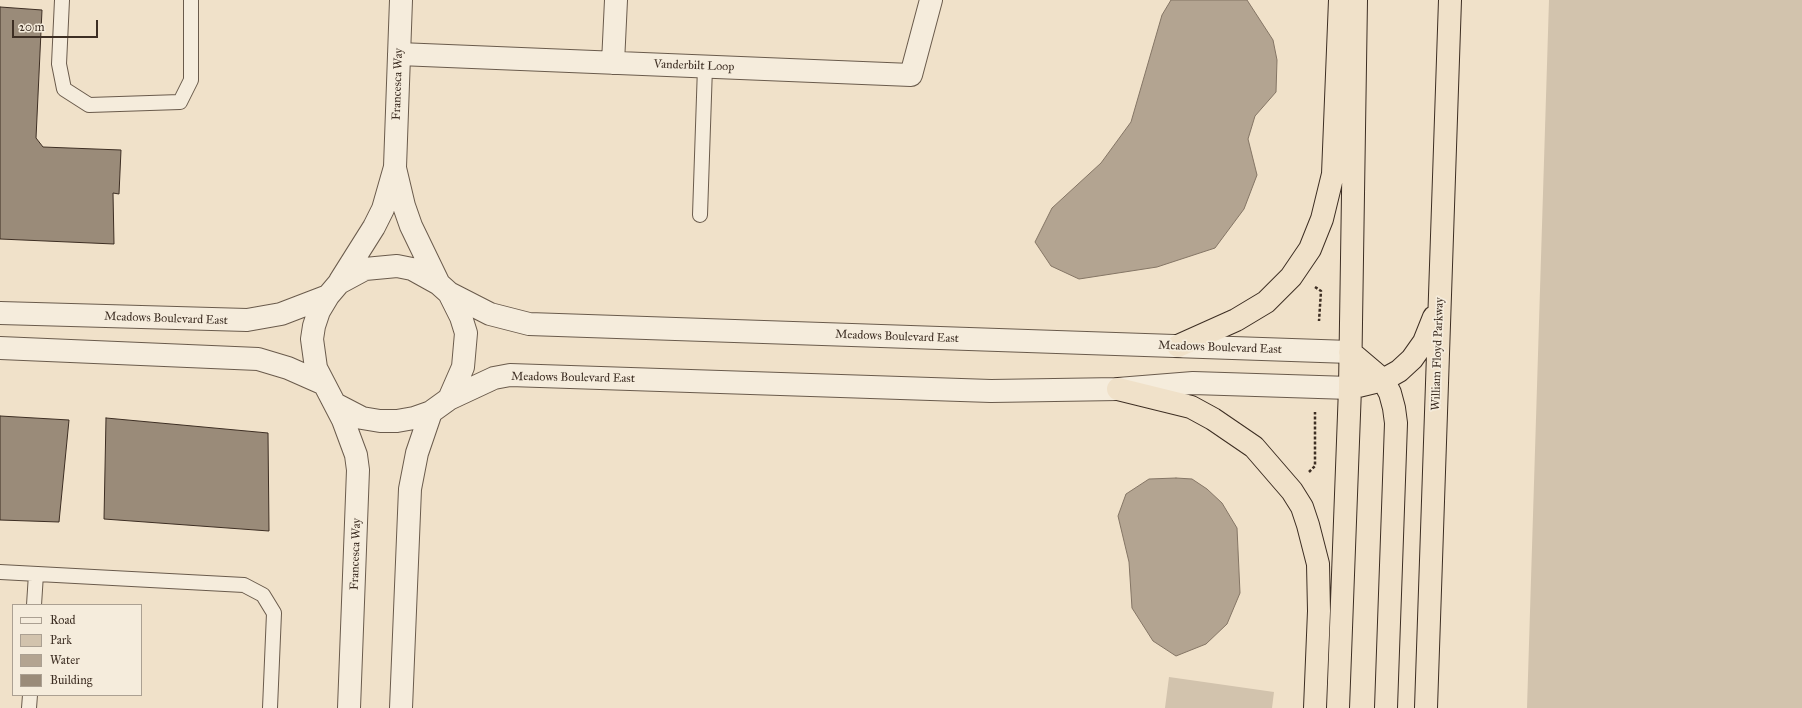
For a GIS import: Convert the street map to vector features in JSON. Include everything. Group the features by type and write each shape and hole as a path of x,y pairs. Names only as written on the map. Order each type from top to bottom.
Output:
{"highway":[{"path":"1178,346 1236,320 1266,302 1291,278 1310,249 1322,219 1333,174 1340,0"},
{"path":"1338,708 1350,388 1356,0"},
{"name":"William Floyd Parkway","path":"1426,708 1450,0"},
{"path":"1350,388 1383,380 1399,371 1412,359 1424,342 1432,325 1440,296"},
{"path":"1350,352 1383,380 1391,398 1396,423 1386,708"},
{"path":"1118,389 1191,407 1213,419 1254,447 1292,491 1302,507 1318,564 1319,605 1316,708"}],"street":[{"name":"Francesca Way","path":"349,708 358,470 350,437 335,404 322,383 316,368 312,339 319,311 374,227 383,209 395,167 401,0"},
{"path":"613,63 616,0"},
{"name":"Vanderbilt Loop","path":"399,54 911,76 931,0"},
{"name":"Francesca Way","path":"395,167 404,206 411,226 444,289 461,317 466,333 463,367 449,398"},
{"name":"Meadows Boulevard East","path":"0,313 247,320 281,314 333,289 365,269 397,266 412,269 444,289 490,314 529,324 1350,352"},
{"path":"0,348 252,358 288,368 322,383"},
{"name":"Meadows Boulevard East","path":"449,398 480,384 510,375 991,391 1118,389 1193,383 1350,388"},
{"path":"335,404 362,418 380,421 414,418 431,412 449,398"},
{"path":"401,708 410,490 416,458 431,412"}],"lane":[{"path":"62,0 59,64 64,89 88,105 180,102 191,80 191,0"},
{"path":"700,215 705,67"},
{"path":"0,572 244,585 263,595 274,613 270,708"},
{"path":"34,604 36,574"},
{"path":"29,708 30,696"}],"path":[{"path":"1311,285 1320,291 1318,321"},
{"path":"1305,477 1315,466 1316,407"}],"green space":[{"path":"1549,0 1802,0 1802,708 1527,708"},
{"path":"1169,677 1274,692 1272,708 1165,708"}],"water":[{"path":"1171,0 1247,0 1273,40 1277,60 1276,92 1255,116 1248,139 1257,175 1244,209 1215,248 1157,267 1079,279 1051,266 1035,242 1052,208 1101,163 1131,122 1162,15"},
{"path":"1149,479 1192,479 1207,489 1222,503 1237,528 1240,593 1227,624 1206,644 1176,656 1153,641 1132,608 1129,562 1118,516 1126,494"}],"building":[{"path":"0,7 42,10 36,138 43,147 121,150 119,194 113,193 114,244 0,239"},
{"path":"0,416 69,420 59,522 0,520"},
{"path":"106,418 268,433 269,531 104,519"}]}
